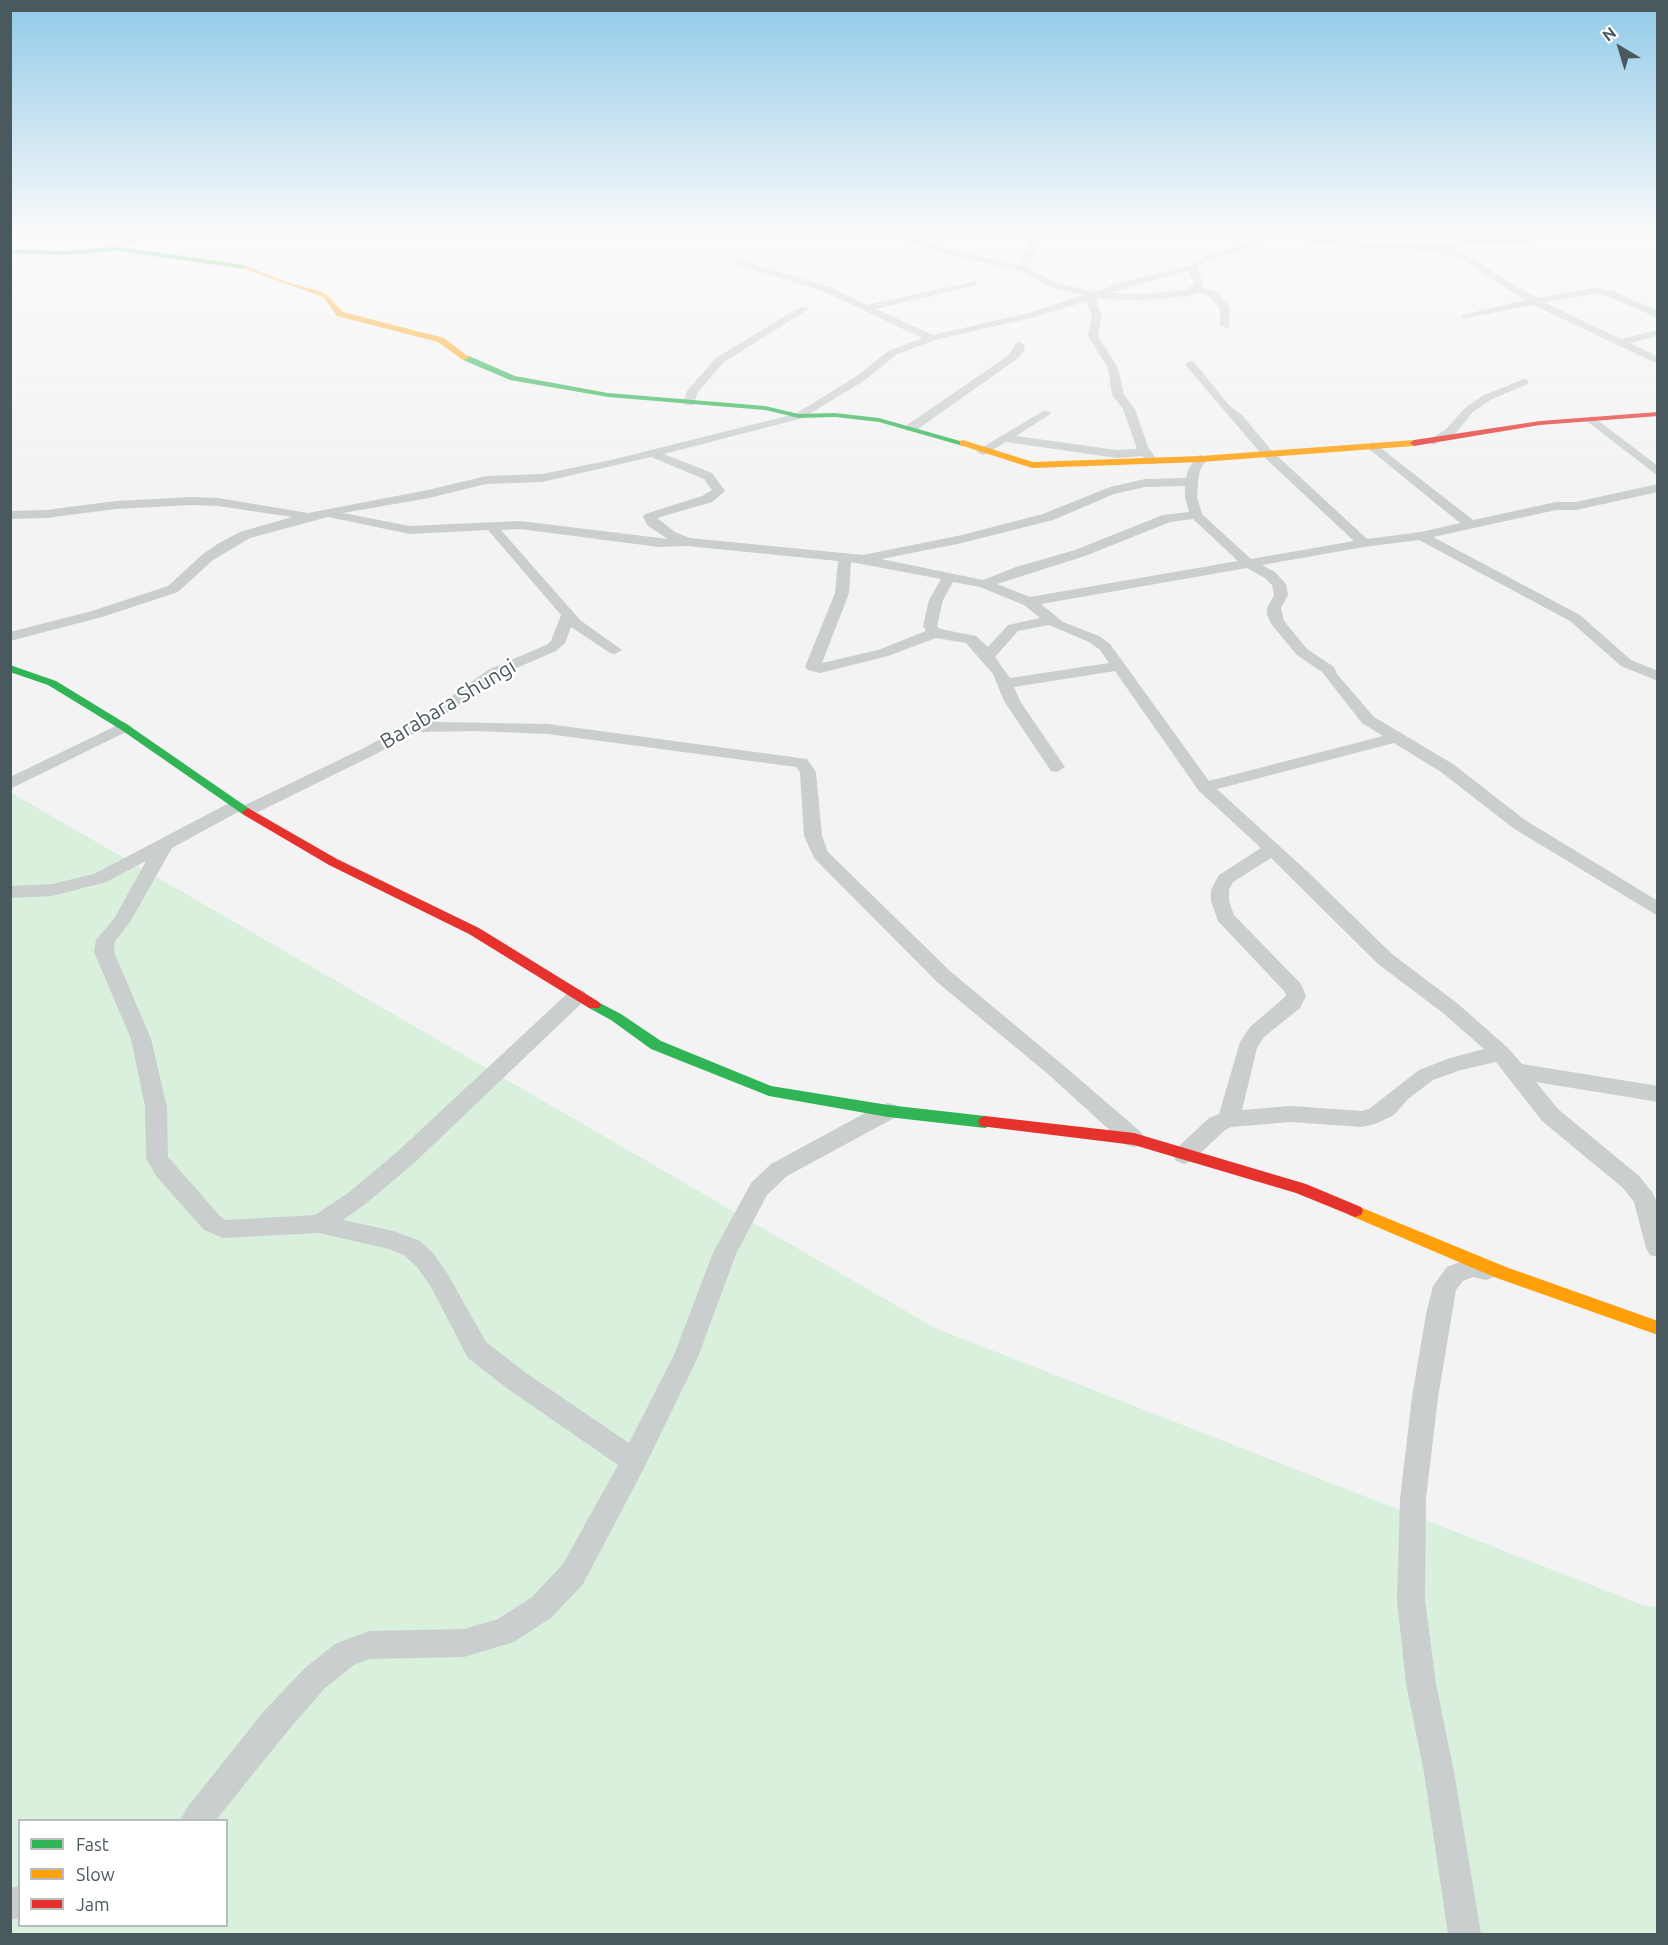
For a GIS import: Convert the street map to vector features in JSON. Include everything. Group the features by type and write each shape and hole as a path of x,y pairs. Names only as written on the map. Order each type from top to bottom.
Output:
{"street":[{"path":"370,322 441,340 456,349 462,356 513,378 608,395 765,408 793,412 799,416"},
{"path":"689,403 693,391 720,360 783,322"},
{"path":"894,322 932,338"},
{"path":"799,416 861,378 892,353 932,338 1002,322"},
{"path":"1096,322 1093,336 1113,368 1118,394 1129,410 1132,423 1149,456"},
{"path":"1225,322 1225,326"},
{"path":"1575,322 1658,361"},
{"path":"1619,343 1658,333"},
{"path":"911,428 1012,357 1019,351 1020,345"},
{"path":"1190,364 1224,407 1238,417 1268,454 1364,543"},
{"path":"1433,441 1450,432 1469,410 1488,397 1524,382"},
{"path":"982,451 1045,413"},
{"path":"1006,438 1117,454 1201,459 1433,441 1540,423 1658,414"},
{"path":"10,638 173,589 208,557 224,546 246,535 316,514 429,494 486,480 542,478 653,454 799,416 855,417 911,428 1032,465 1149,456"},
{"path":"1592,420 1658,472"},
{"path":"1373,446 1469,524"},
{"path":"653,454 708,476 719,491 716,495 650,517 653,523 670,536 688,542"},
{"path":"1201,459 1194,470 1192,482 1191,497 1196,515 1247,562 1270,575 1279,584 1281,595 1274,608 1274,615 1284,632 1302,652 1329,669 1330,675 1368,720 1447,768 1519,824 1658,910"},
{"path":"861,559 1020,525 1048,517 1119,489 1145,483 1192,482"},
{"path":"1029,602 1247,562 1421,536 1556,506 1576,506 1658,488"},
{"path":"10,515 46,514 116,505 192,501 316,514 410,530 520,525 659,543 688,542 861,559 984,584 1029,602 1046,614 1050,620 1094,639 1105,647 1205,787 1273,849 1385,959 1450,1008 1501,1053 1550,1115 1631,1182 1644,1198 1653,1220 1658,1248"},
{"path":"984,584 1021,570 1080,553 1168,518 1196,515"},
{"path":"491,526 575,623 615,650"},
{"path":"1421,536 1575,618 1626,663 1656,679"},
{"path":"845,557 842,593 813,667 820,668 883,653 935,633 971,639 1000,673 1012,701 1058,767"},
{"path":"935,633 930,626 930,620 936,600 949,577"},
{"name":"Barabara Shungi","path":"10,892 52,890 100,878 242,808 321,776 437,714 493,673 551,648 558,643 568,615"},
{"path":"987,657 1013,628 1050,620"},
{"path":"1004,684 1118,666"},
{"path":"10,668 52,683 124,727 242,808 333,862 474,931 577,996 616,1017 656,1045 769,1092 888,1111 1134,1139 1300,1188 1500,1272 1658,1328"},
{"path":"413,727 478,726 548,729 801,763 808,772 813,836 820,854 944,977 1056,1070 1134,1139"},
{"path":"10,784 124,727"},
{"path":"1205,787 1372,745 1396,736"},
{"path":"163,846 121,922 106,940 104,952 141,1039 156,1107 154,1128 158,1158 164,1170 212,1223 223,1228 319,1224 393,1240 412,1248 425,1260 439,1280 477,1350 525,1387 634,1461"},
{"path":"1229,1119 1247,1047 1257,1032 1293,1003 1296,996 1294,989 1242,937 1225,916 1220,901 1220,890 1225,879 1273,849"},
{"path":"319,1224 356,1199 405,1158 577,996"},
{"path":"1184,1155 1217,1124 1229,1119 1290,1114 1362,1119 1375,1116 1426,1075 1457,1063 1501,1053"},
{"path":"1515,1071 1658,1094"},
{"path":"199,1819 275,1722 315,1678 345,1654 369,1645 464,1643 504,1632 543,1607 573,1575 634,1461 686,1357 725,1253 759,1189 778,1170 888,1111"},
{"path":"1464,1935 1443,1794 1421,1684 1411,1600 1413,1499 1427,1385 1438,1314 1445,1286 1455,1274 1472,1267 1500,1272"}],"green space":[{"path":"10,792 935,1328 1645,1606 1657,1606 1657,1934 11,1934"}],"traffic: fast":[{"path":"466,358 513,378 608,395 765,408 799,416 835,415 879,420 963,443"},
{"path":"10,668 52,683 124,727 248,812"},
{"path":"594,1005 616,1017 656,1045 769,1091 888,1111 985,1122"}],"traffic: slow":[{"path":"370,322 441,340 466,358"},
{"path":"963,443 1032,465 1201,459 1414,443"},
{"path":"1355,1211 1500,1272 1658,1328"}],"traffic: jam":[{"path":"1414,443 1540,423 1658,414"},
{"path":"248,812 333,862 474,931 594,1005"},
{"path":"985,1122 1134,1139 1300,1188 1355,1211"}]}
